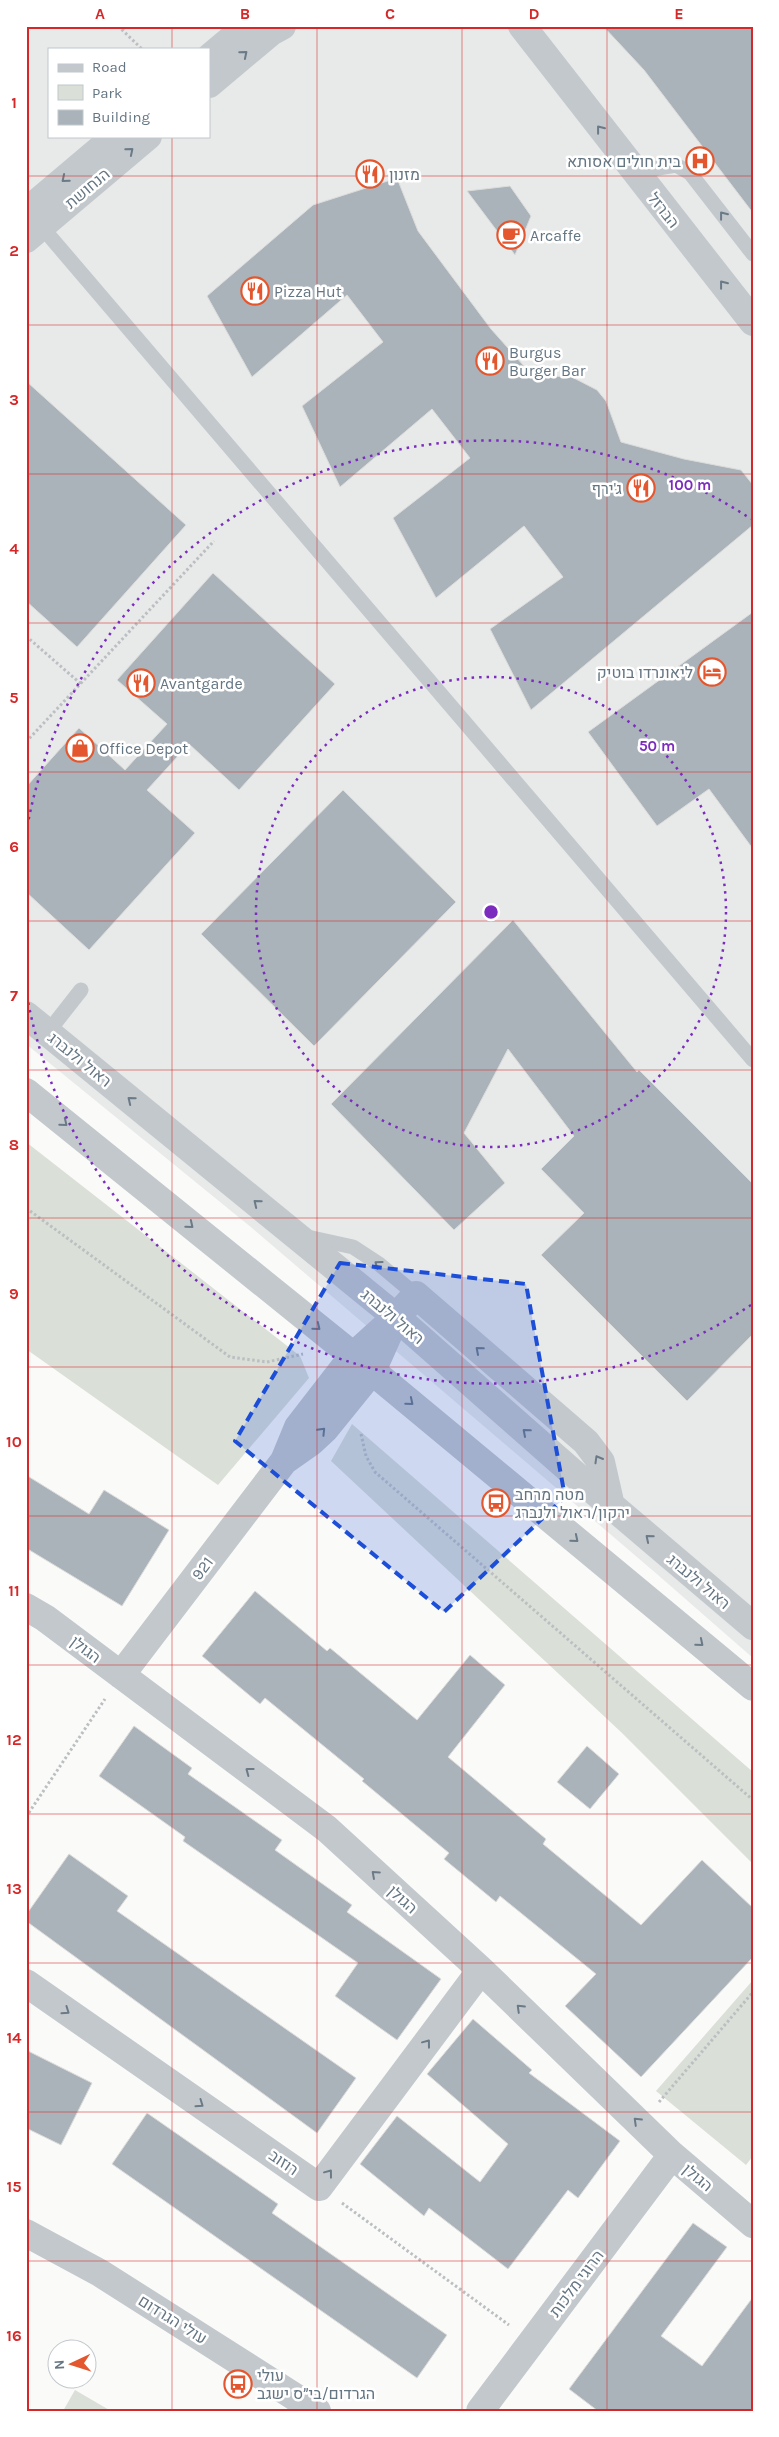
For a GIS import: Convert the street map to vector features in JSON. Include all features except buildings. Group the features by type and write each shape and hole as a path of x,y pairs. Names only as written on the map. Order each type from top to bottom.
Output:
{"street":[{"path":"210,57 247,26"},
{"path":"210,83 271,32 282,26"},
{"name":"הברזל","path":"522,26 634,172 753,322"},
{"name":"הנחושת","path":"31,226 114,138"},
{"name":"הנחושת","path":"31,226 145,138"},
{"name":"ראול ולנברג","path":"26,1015 396,1317 611,1506 753,1626"},
{"path":"26,1092 356,1371 753,1687"},
{"path":"416,1295 586,1442 601,1462 611,1506"},
{"name":"921","path":"121,1675 284,1461 298,1427 356,1371 396,1317 416,1295"},
{"name":"הגולן","path":"26,1607 121,1675 327,1829 481,1970 672,2155 753,2224"},
{"path":"319,2187 481,1970"},
{"name":"רוזוב","path":"26,1983 319,2187"},
{"name":"הרוגי מלכות","path":"480,2411 672,2155"},
{"name":"עולי הגרדום","path":"26,2233 100,2273 317,2411"}],"lane":[{"path":"634,172 676,165 690,173 753,254"},
{"path":"31,226 753,1060"},
{"path":"48,1032 81,990"},
{"path":"295,1234 353,1247 379,1264 416,1295"}],"path":[{"path":"118,26 141,48"},
{"path":"122,30 126,26"},
{"path":"26,742 214,541"},
{"path":"26,636 81,684"},
{"path":"26,1208 230,1358 267,1362 300,1356 315,1348 356,1371 362,1443 366,1456 375,1472 753,1800"},
{"path":"26,1817 121,1675"},
{"path":"640,2124 753,1992"},
{"path":"319,2187 532,2342"}],"highlighted area":[{"path":"340,1263 526,1284 565,1497 444,1612 235,1441"}],"shaded area":[{"path":"26,26 753,26 753,1658 252,1228 26,1044"}],"green space":[{"path":"26,1142 300,1356 309,1378 218,1485 26,1349"},
{"path":"352,1424 753,1772 753,1864 621,1732 331,1461"},
{"path":"753,1980 753,2156 746,2165 656,2091"},
{"path":"75,2390 111,2411 63,2411"}],"place":[{"name":"בית חולים אסותא","path":"700,161"},
{"name":"מזנון","path":"370,174"},
{"name":"Arcaffe","path":"511,235"},
{"name":"Pizza Hut","path":"255,291"},
{"name":"Burgus Burger Bar","path":"490,361"},
{"name":"ג'ירף","path":"641,488"},
{"name":"ליאונרדו בוטיק","path":"712,672"},
{"name":"Avantgarde","path":"141,683"},
{"name":"Office Depot","path":"80,748"},
{"name":"מטה מרחב ירקון/ראול ולנברג","path":"496,1503"},
{"name":"עולי הגרדום/בי״ס ישגב","path":"238,2384"}]}
